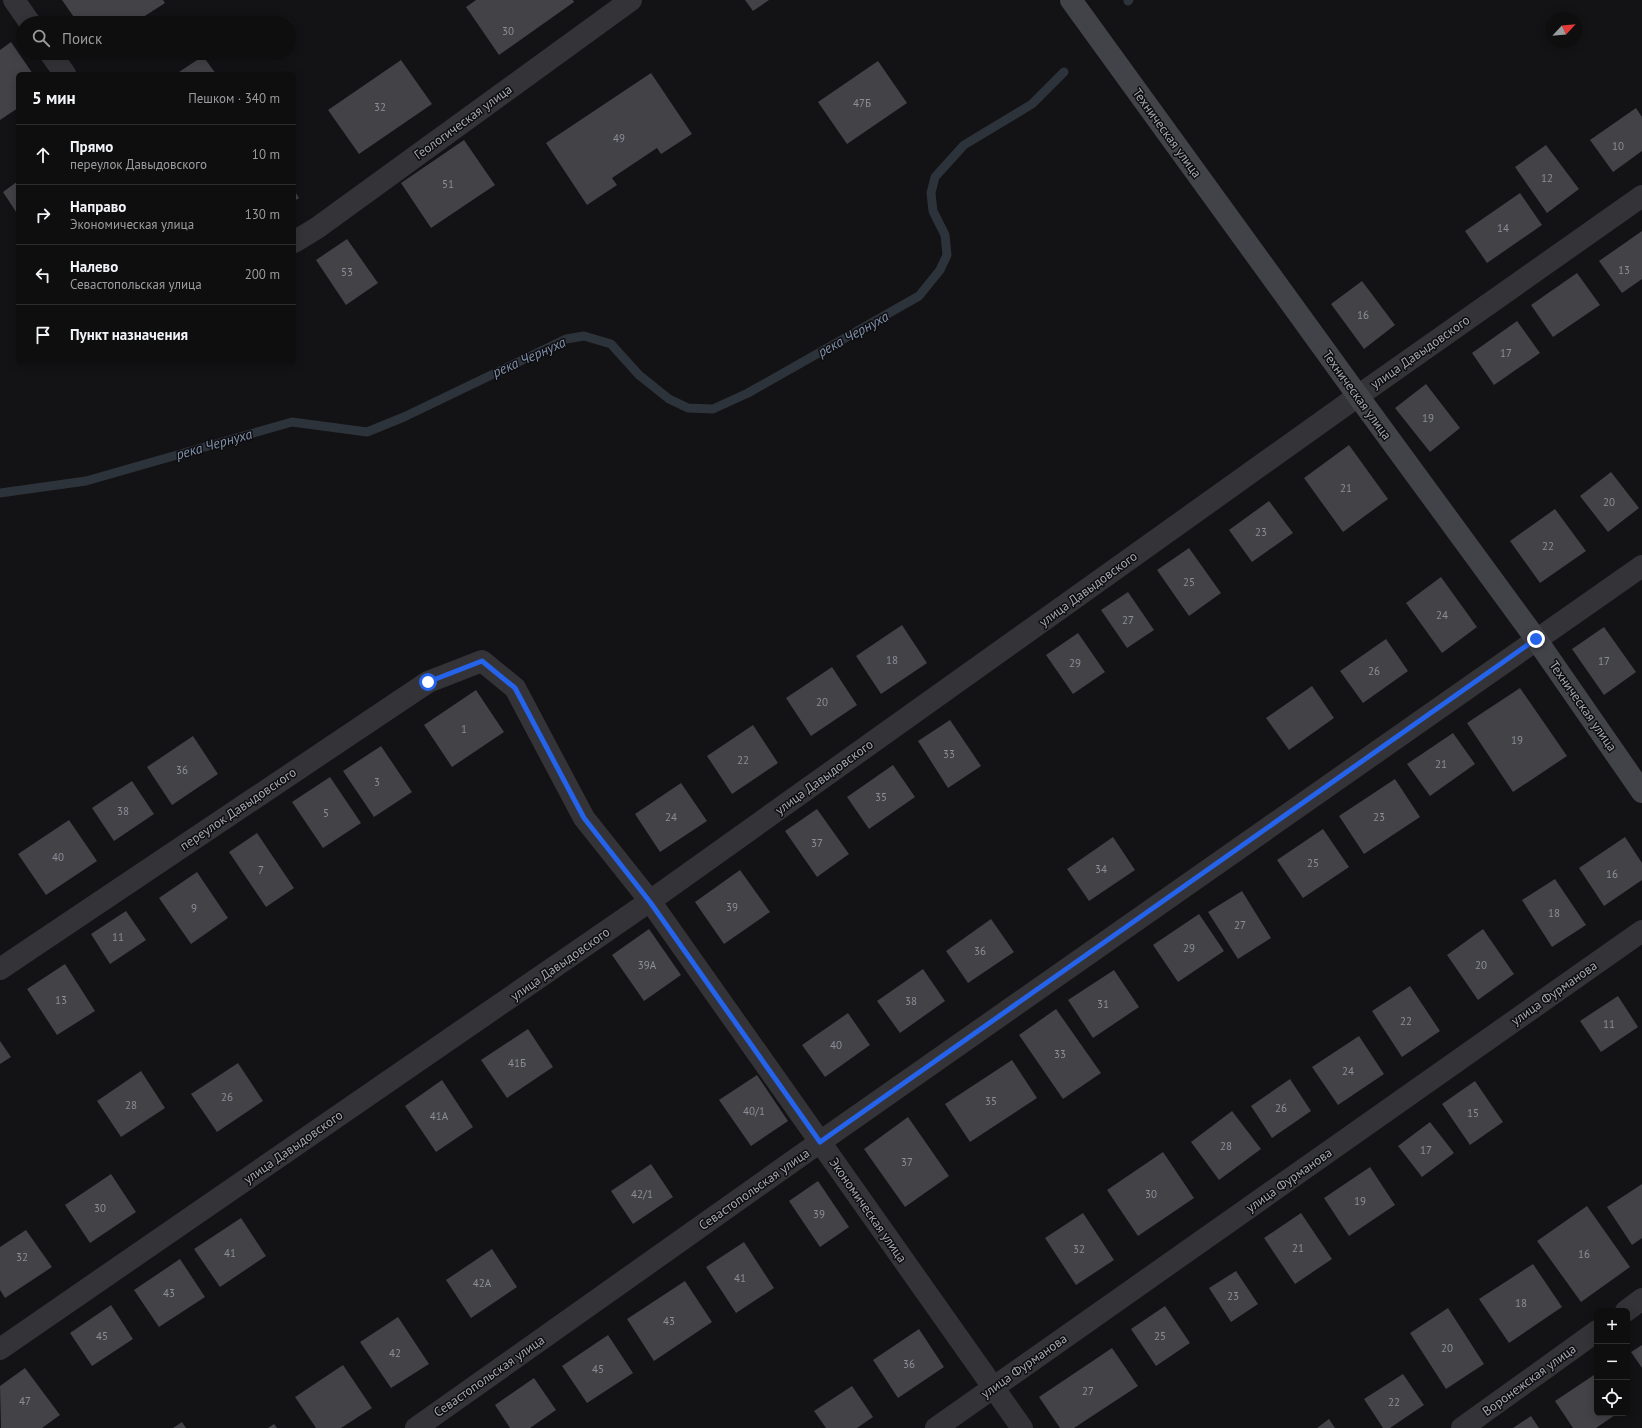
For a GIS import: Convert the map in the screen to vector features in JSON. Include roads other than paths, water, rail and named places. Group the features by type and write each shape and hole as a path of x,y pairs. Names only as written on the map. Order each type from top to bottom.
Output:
{"street":[{"path":"14,0 25,16"},
{"name":"Геологическая улица","path":"296,241 317,228 631,0"},
{"name":"Техническая улица","path":"1071,0 1536,639 1642,792"},
{"path":"55,60 64,72"},
{"name":"улица Давыдовского","path":"0,1349 650,902 1358,396 1642,196"},
{"name":"Севастопольская улица","path":"416,1428 820,1142 1642,566"},
{"name":"Экономическая улица","path":"482,661 515,688 584,818 650,902 1022,1428"},
{"name":"переулок Давыдовского","path":"0,969 428,682 482,661"},
{"name":"улица Фурманова","path":"936,1428 1642,931"},
{"path":"1630,1308 1642,1299"},
{"name":"Воронежская улица","path":"1462,1428 1594,1333"}],"waterway":[{"name":"река Чернуха","path":"0,493 86,481 292,422 367,432 404,417 566,339 584,336 611,344 639,375 669,399 688,408 713,409 748,393 919,296 940,270 947,255 945,235 933,211 931,193 935,177 964,145 1032,104 1064,72"}]}
